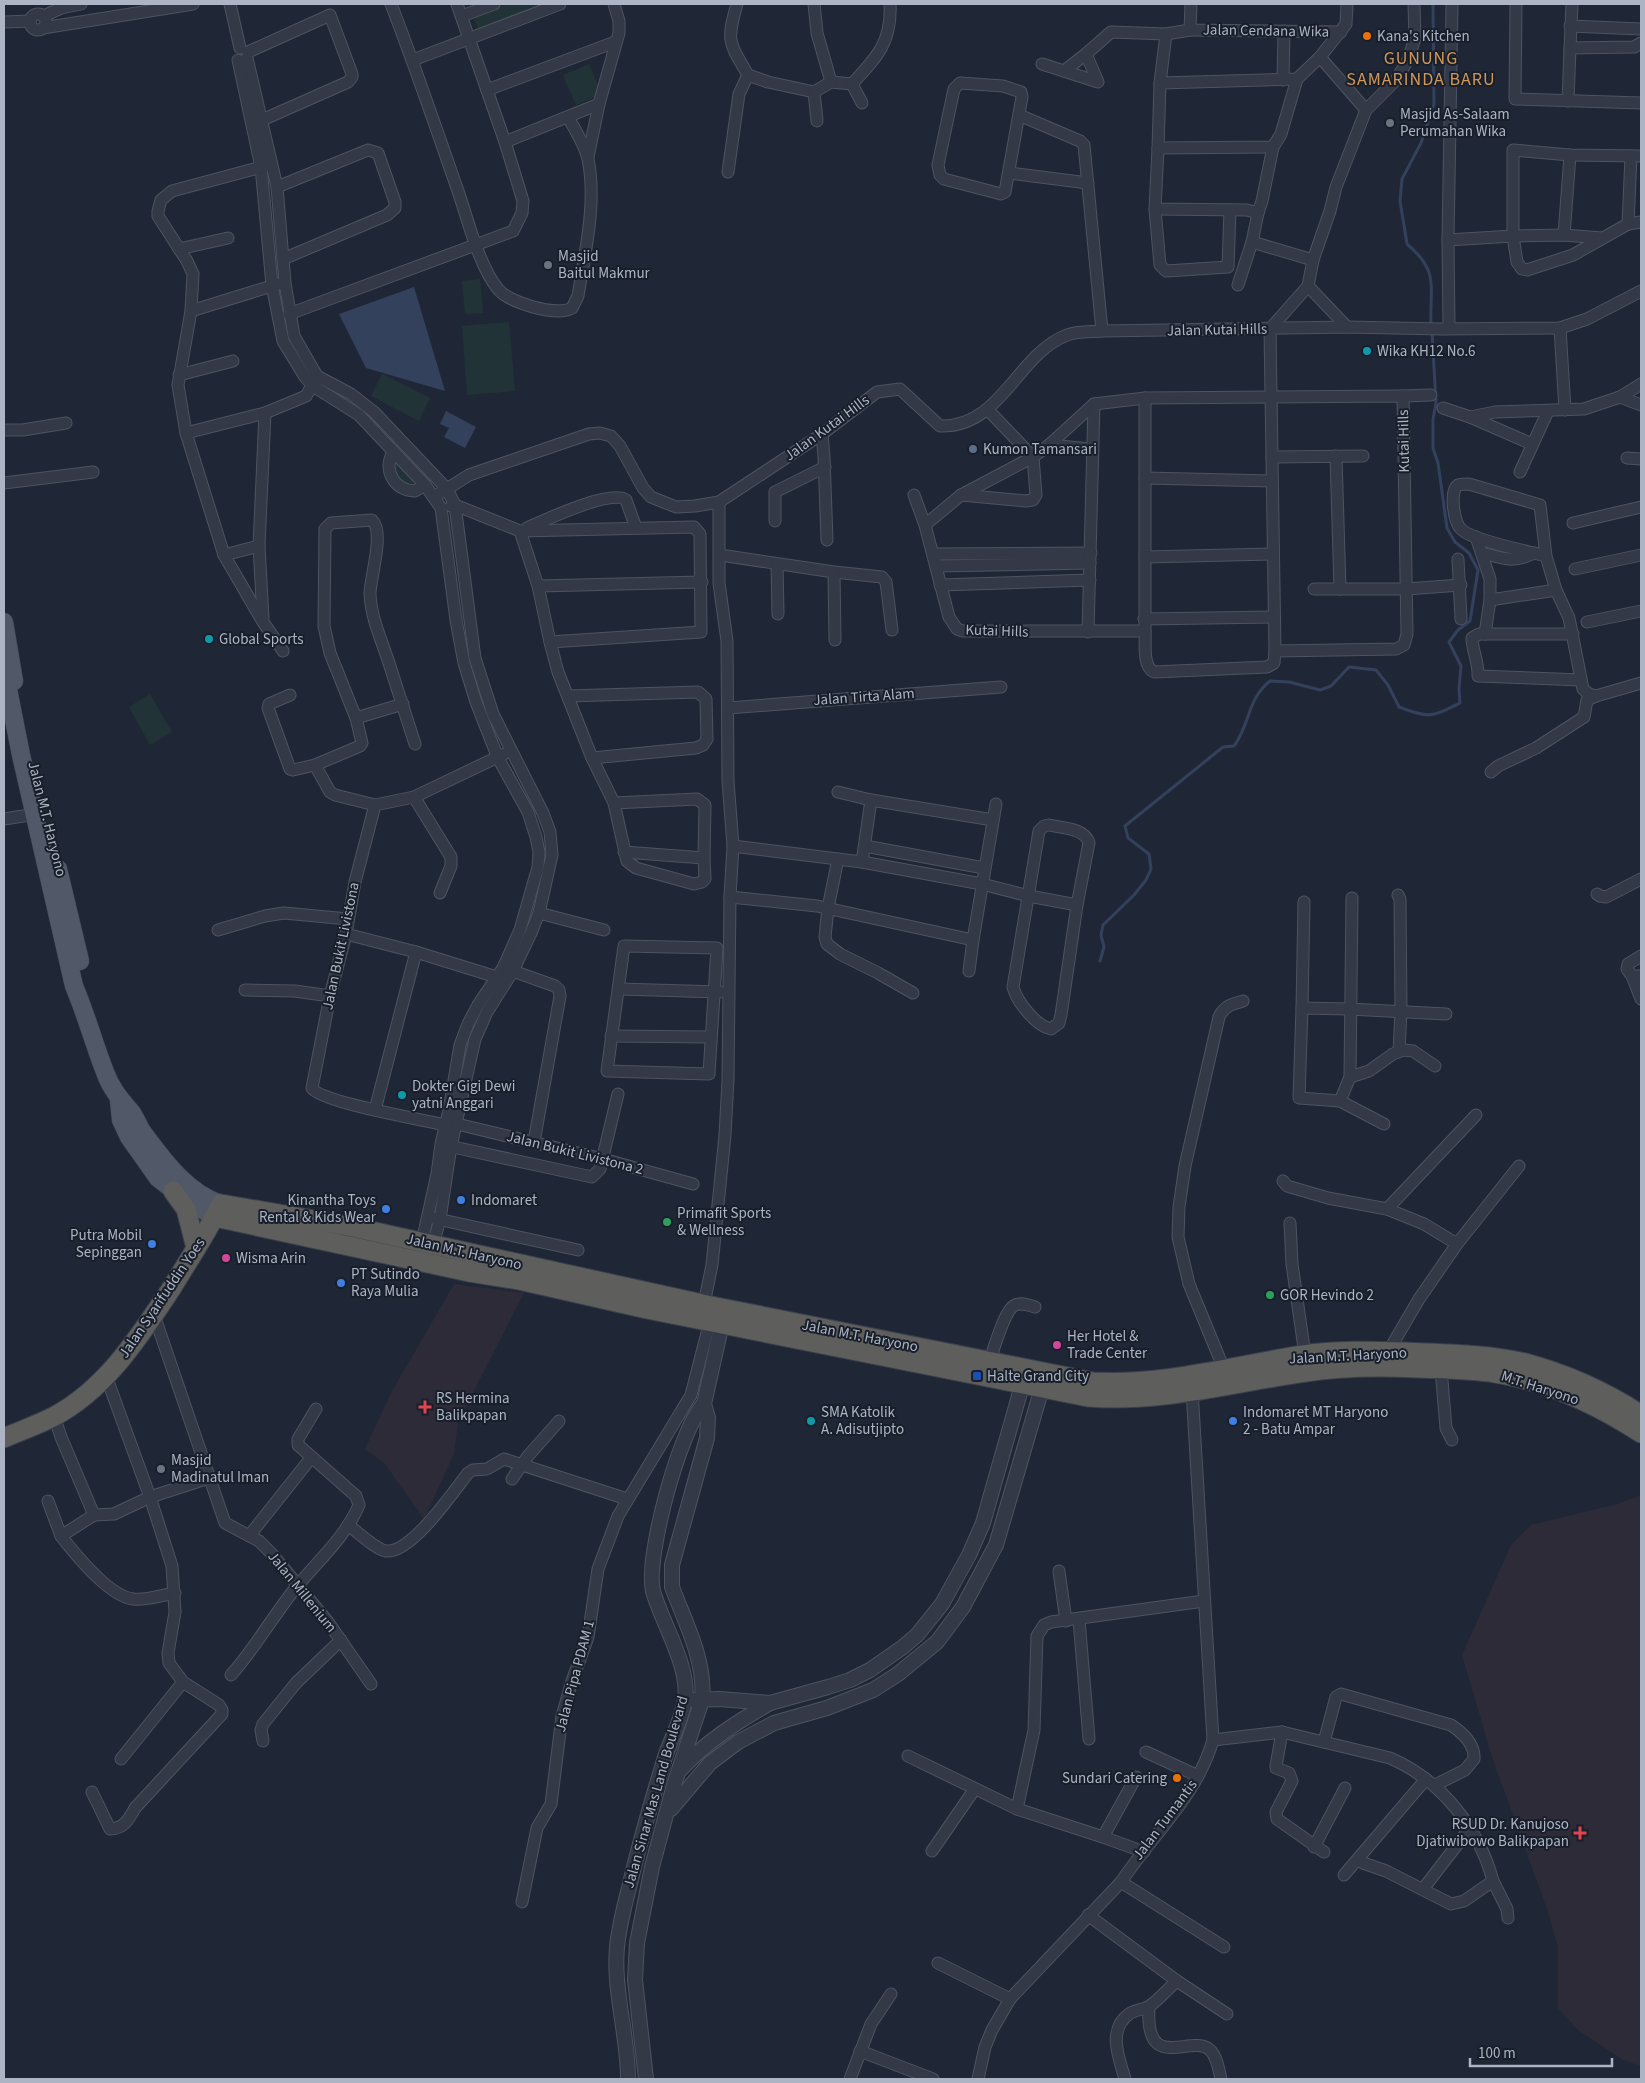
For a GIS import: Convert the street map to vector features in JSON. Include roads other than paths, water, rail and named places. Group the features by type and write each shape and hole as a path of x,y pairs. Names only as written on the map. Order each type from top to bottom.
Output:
{"highway":[{"path":"173,1191 186,1209 196,1248 221,1233 245,1224"},
{"name":"Jalan M.T. Haryono","path":"218,1210 428,1243 712,1316 989,1362 1024,1377"},
{"name":"Jalan M.T. Haryono","path":"218,1210 245,1224 469,1272 712,1316 1044,1380 1107,1382 1227,1377 1328,1369 1402,1367"},
{"name":"Jalan Syarifuddin Yoes","path":"4,1438 54,1416 84,1395 106,1376 137,1341 218,1210"},
{"name":"Jalan M.T. Haryono","path":"1044,1380 1088,1397 1120,1399 1192,1390 1227,1377 1305,1355 1388,1352 1478,1356 1523,1363 1574,1380 1600,1391 1641,1415"},
{"name":"M.T. Haryono","path":"1402,1367 1495,1373 1523,1380 1593,1406 1641,1433"}],"main road":[{"name":"Jalan M.T. Haryono","path":"4,622 74,986 87,1016 105,1073 119,1100 132,1114 161,1157 182,1179 210,1200 218,1210"},
{"name":"Jalan M.T. Haryono","path":"4,669 21,755 41,822"},
{"name":"Jalan M.T. Haryono","path":"119,1100 121,1120 129,1137 158,1178 173,1191 218,1210"}],"street":[{"path":"29,4 33,28 38,30 193,4"},
{"path":"4,22 30,19 43,11 81,4"},
{"path":"230,4 273,164 277,187 284,283 294,336 315,381 359,415 425,485 441,508 456,620 464,662 476,702 498,758 528,812 536,837 539,852 538,867 526,913 505,974"},
{"path":"391,4 413,60 477,245 491,279 504,295 521,305 563,312 572,308 578,296 590,213 591,185 588,157 599,104 619,33 619,21 614,4"},
{"path":"289,314 513,231 522,212 523,201 505,142 457,4"},
{"path":"462,16 494,4"},
{"path":"413,60 470,40 560,4"},
{"path":"737,4 730,30 730,39 732,48 748,75 768,82 814,92 831,82 852,84"},
{"path":"814,4 817,33 831,82"},
{"path":"852,84 876,59 883,46 888,34 891,18 890,4"},
{"name":"Jalan Cendana Wika","path":"1190,4 1190,30"},
{"name":"Jalan Cendana Wika","path":"1238,285 1252,242 1273,147 1281,134 1297,80 1341,32 1346,24 1347,4"},
{"path":"1145,398 1144,619 1147,665 1150,671 1154,672 1264,668 1274,663 1275,651 1270,329 1308,286 1313,260 1330,212 1336,187 1366,110 1396,80 1408,60 1415,38 1414,4"},
{"path":"1452,4 1446,328 1560,328 1586,319 1641,291"},
{"path":"1516,4 1515,99 1641,103"},
{"path":"1568,101 1572,4"},
{"path":"43,11 46,24 43,28"},
{"path":"243,55 330,15 352,74 348,82 262,120"},
{"path":"1570,26 1641,29"},
{"name":"Jalan Cendana Wika","path":"1064,71 1112,32 1166,34 1190,30 1341,32"},
{"path":"1283,80 1284,31"},
{"path":"1166,34 1160,83 1155,209 1161,268 1166,271 1243,266"},
{"path":"487,90 615,42"},
{"path":"1570,48 1634,47 1641,43"},
{"path":"1042,64 1098,82 1086,54"},
{"path":"243,55 261,167 272,285 283,341 305,377 351,394 374,412 447,489 455,505 475,658 493,714 510,751 543,813 550,832 552,855 539,913 505,974 475,1039 437,1174 428,1217 428,1243"},
{"name":"Jalan Cendana Wika","path":"1320,57 1366,110"},
{"path":"728,172 739,94 748,75"},
{"path":"1160,83 1297,80"},
{"path":"852,84 862,104"},
{"path":"957,84 1003,86 1021,92 1019,115 1005,192 1001,194 944,179 940,175 938,165 954,89 957,84"},
{"path":"814,92 817,121"},
{"path":"505,142 599,104"},
{"path":"1019,115 1082,142 1084,145 1102,332"},
{"path":"568,117 588,157"},
{"path":"1158,148 1273,147"},
{"path":"277,187 368,150 378,153 395,202 395,208 387,215 283,258"},
{"path":"1628,224 1636,156 1570,155 1513,150 1513,236 1517,262 1522,269 1526,270 1573,255 1628,224 1641,222"},
{"path":"1564,235 1570,155"},
{"path":"273,164 172,191 163,197 158,216 189,264 193,274 191,311 178,385 186,433 224,555 263,622 283,650"},
{"path":"1009,173 1088,183"},
{"path":"1155,209 1247,210 1258,213"},
{"path":"1228,267 1230,210"},
{"path":"1448,240 1564,235 1602,238"},
{"path":"179,249 228,238"},
{"path":"1252,242 1313,260"},
{"path":"191,311 272,285 284,283"},
{"path":"1308,286 1347,327"},
{"name":"Jalan Kutai Hills","path":"447,489 469,475 589,434 600,433 611,436 620,446 643,488 651,497 676,507 719,502 822,434 877,392 900,389 940,426 957,425 988,410 1025,368 1047,348 1069,335 1102,332 1347,327 1446,328"},
{"path":"1560,328 1566,410"},
{"path":"179,375 233,361"},
{"path":"186,433 264,412 306,396 315,381"},
{"path":"1470,418 1495,412 1584,409 1620,398 1641,384"},
{"path":"1404,396 1431,396"},
{"name":"Kutai Hills","path":"1094,404 1145,398 1404,396 1408,634 1404,645 1396,649 1275,651"},
{"path":"1620,398 1641,405"},
{"path":"925,524 961,495 1050,446 1094,404"},
{"path":"1088,632 1091,449 1094,404"},
{"path":"1443,408 1532,444"},
{"path":"961,495 1026,501 1033,500 1036,495 1033,457 988,410"},
{"path":"1520,472 1548,411"},
{"path":"263,622 259,546 264,412"},
{"path":"4,430 23,430 66,423"},
{"path":"822,434 827,540"},
{"path":"1050,446 1091,449"},
{"path":"393,452 389,460 392,480 401,488 415,491 425,485"},
{"path":"1272,456 1363,456"},
{"path":"1336,456 1340,589"},
{"path":"1627,458 1641,459"},
{"path":"775,521 776,492 825,467"},
{"path":"4,483 93,472"},
{"path":"1145,478 1272,481"},
{"path":"1540,555 1476,537 1461,529 1456,522 1452,499 1454,490 1458,485 1469,484 1540,505 1540,555 1566,610 1585,692 1596,696"},
{"path":"434,497 447,489"},
{"name":"Kutai Hills","path":"914,495 925,524 949,617 957,629 962,631 1145,631"},
{"path":"520,530 574,508 613,497 623,497 626,500 636,528"},
{"name":"Jalan Pipa PDAM 1","path":"522,1902 537,1828 551,1804 562,1716 588,1637 598,1569 618,1516 627,1498 691,1395 712,1316 712,1265 726,1135 730,897 733,846 728,781 727,641 719,583 719,502"},
{"path":"441,508 455,505 520,530 698,528 700,534 702,582 701,632 550,642"},
{"path":"1573,522 1641,507"},
{"path":"290,695 269,704 268,711 288,767 292,770 315,765 360,746 362,742 356,718 330,653 324,626 325,529 328,524 372,520 375,525 376,550 370,593 373,617 415,744"},
{"path":"520,530 538,586 558,672 592,758 614,803 624,852 629,864 636,868 694,884 705,879 705,805 700,800 614,803"},
{"path":"1476,537 1490,579 1490,600 1485,634"},
{"path":"224,555 259,546"},
{"path":"1482,553 1513,560 1540,555"},
{"path":"933,554 1090,558"},
{"path":"1145,557 1273,554"},
{"path":"720,555 834,572 878,576 884,579 892,630"},
{"path":"1576,569 1641,555"},
{"path":"936,566 1090,558"},
{"path":"1458,559 1461,585 1461,619"},
{"path":"777,564 778,614"},
{"path":"834,572 835,640"},
{"path":"940,585 1090,580"},
{"path":"538,586 702,582"},
{"path":"1314,589 1406,589 1461,585"},
{"path":"1490,600 1556,590"},
{"path":"1587,622 1641,610"},
{"path":"1144,619 1274,617"},
{"path":"1573,634 1485,634 1475,636 1471,640 1477,658 1478,676 1581,680"},
{"path":"1490,772 1498,766 1536,748 1584,717 1586,700 1641,683"},
{"name":"Jalan Tirta Alam","path":"728,708 1001,686"},
{"path":"568,696 698,692 706,699 707,739 703,745 696,748 592,758"},
{"path":"356,718 402,704"},
{"path":"315,765 330,792 375,806 414,797 510,751"},
{"path":"838,792 871,800 993,820"},
{"path":"414,797 451,857 450,866 440,893"},
{"path":"862,862 871,800"},
{"path":"969,971 984,868 996,804"},
{"name":"Jalan Bukit Livistona","path":"312,1088 330,996 346,934 355,882 375,806"},
{"path":"4,819 41,822"},
{"path":"1049,825 1084,834 1089,843 1077,905 1061,1015 1055,1027 1046,1028 1022,1006 1013,988 1029,896 1039,831 1044,826 1049,825"},
{"path":"733,846 862,862 982,884 1029,896 1077,905"},
{"path":"865,846 984,868"},
{"path":"539,852 552,855"},
{"path":"624,852 704,858"},
{"path":"838,859 828,908 825,936 832,949 913,994"},
{"path":"1596,894 1606,896 1641,879"},
{"path":"1398,894 1400,898 1401,1011 1399,1051"},
{"path":"730,897 828,908 973,940"},
{"path":"1340,1101 1350,1077 1349,1008 1352,898"},
{"path":"1304,902 1299,1098 1340,1101 1384,1124"},
{"path":"218,930 274,914 293,913 348,919"},
{"path":"539,913 604,930"},
{"path":"346,934 555,986 559,990 560,996 534,1142"},
{"path":"624,946 717,948 713,992 710,1074 606,1071 618,989 624,946"},
{"path":"375,1110 416,952"},
{"path":"1641,956 1627,967 1628,973 1637,976 1641,999"},
{"path":"618,989 729,992"},
{"path":"244,990 296,990 330,996"},
{"path":"1227,1377 1183,1265 1178,1237 1179,1207 1185,1166 1219,1017 1222,1010 1229,1005 1243,1001"},
{"path":"1302,1008 1349,1008 1446,1014"},
{"path":"610,1036 711,1038"},
{"path":"1350,1077 1369,1071 1399,1051 1413,1051 1435,1066"},
{"name":"Jalan Bukit Livistona 2","path":"312,1088 319,1095 450,1129 534,1142 694,1184"},
{"path":"446,1145 587,1178 598,1174 604,1159 618,1094"},
{"path":"1387,1209 1476,1115"},
{"path":"428,1243 440,1219 446,1145"},
{"path":"1388,1352 1419,1299 1457,1244 1518,1166"},
{"path":"1283,1181 1287,1186 1328,1198 1387,1209 1424,1224 1457,1244"},
{"path":"428,1217 578,1250"},
{"path":"1290,1223 1292,1264 1305,1355"},
{"path":"989,1362 1006,1314 1012,1307 1023,1304 1034,1307"},
{"name":"Jalan Millenium","path":"154,1315 225,1524 265,1546 341,1640 371,1684"},
{"path":"704,1404 712,1316"},
{"path":"1442,1369 1446,1428 1452,1440"},
{"path":"92,1792 110,1829 115,1829 130,1820 135,1808 222,1714 219,1705 183,1682 169,1662 168,1653 175,1612 172,1566 150,1497 106,1376"},
{"name":"Jalan Sinar Mas Land Boulevard","path":"702,1700 719,1699 770,1703 850,1680 870,1670 903,1647 929,1622 942,1604 969,1555 983,1523 1009,1436 1024,1377"},
{"name":"Jalan Sinar Mas Land Boulevard","path":"668,1812 710,1763 738,1742 774,1723 827,1708 873,1690 921,1657 937,1642 963,1607 988,1562 1002,1526 1044,1380"},
{"name":"Jalan Tumantis","path":"978,2079 985,2047 992,2030 1010,1999 1121,1882 1135,1861 1181,1804 1209,1753 1213,1740 1192,1390"},
{"name":"Jalan Sinar Mas Land Boulevard","path":"628,2079 626,2042 618,1994 617,1949 638,1848 647,1815 685,1700 682,1671 653,1590 651,1571 665,1500 690,1424 696,1412 704,1404 708,1418 707,1438 674,1556 671,1576 672,1587 698,1660 702,1677 702,1700 678,1772 652,1867 637,1943 635,1980 646,2079"},
{"path":"232,1675 250,1654 298,1585 315,1567 348,1525 357,1510 359,1501 350,1490 300,1447 298,1442 316,1409"},
{"path":"54,1416 94,1515"},
{"path":"512,1479 559,1421"},
{"path":"1009,1436 1026,1440"},
{"path":"249,1536 311,1458"},
{"path":"348,1525 380,1549 390,1550 414,1537 428,1525 471,1471 487,1469 504,1459 627,1498"},
{"path":"61,1536 94,1515 114,1514 150,1497 210,1478"},
{"path":"48,1501 61,1536 104,1582 123,1596 134,1599 175,1593"},
{"path":"983,1523 1002,1526"},
{"path":"1059,1571 1066,1621"},
{"path":"653,1590 672,1587"},
{"path":"1017,1809 1034,1730 1037,1636 1044,1625 1051,1622 1079,1620 1204,1601"},
{"path":"1079,1620 1089,1738"},
{"path":"263,1741 261,1730 263,1724 296,1682 341,1640"},
{"path":"121,1759 183,1682"},
{"path":"1324,1742 1336,1697 1339,1694 1451,1725 1465,1736 1474,1752 1474,1759 1465,1770 1431,1782 1344,1875"},
{"path":"685,1700 702,1700"},
{"path":"647,1815 678,1772 696,1752 729,1728 770,1703"},
{"path":"729,1728 738,1742"},
{"path":"1282,1732 1276,1768 1289,1773 1292,1781 1276,1816 1279,1822 1319,1849 1345,1788"},
{"path":"1213,1740 1282,1732 1390,1758 1431,1782 1470,1828 1486,1856 1493,1881 1507,1909 1508,1918"},
{"path":"1146,1752 1198,1776"},
{"path":"908,1756 974,1790 1017,1809 1144,1852"},
{"path":"1103,1837 1136,1777"},
{"path":"932,1851 974,1790"},
{"path":"1423,1889 1470,1828"},
{"path":"1358,1859 1451,1904 1458,1904 1493,1881"},
{"path":"1121,1882 1224,1947"},
{"path":"1088,1916 1177,1981 1227,2014"},
{"path":"938,1963 1010,1999"},
{"path":"1125,2079 1115,2035 1124,2018 1137,2009 1149,2007 1177,1981"},
{"path":"850,2079 871,2024 891,1994"},
{"path":"1149,2007 1150,2028 1156,2042 1165,2047 1178,2049 1199,2046 1206,2048 1212,2052 1221,2079"},
{"path":"860,2052 933,2079"}],"water":[{"path":"414,287 445,391 366,368 339,314"},
{"path":"446,411 476,427 465,448 444,437 449,428 440,424"}],"waterway":[{"path":"1431,326 1431,281 1429,272 1418,254 1407,244 1400,201 1402,179 1421,143 1434,104 1433,4"},
{"path":"1100,961 1104,947 1101,935 1103,925 1134,895 1146,880 1151,869 1149,854 1128,838 1125,826 1223,747 1234,746 1257,696 1270,681 1289,682 1320,690 1331,686 1349,667 1376,670 1388,685 1399,707 1430,715 1460,703 1461,666 1449,642 1458,630 1470,621 1478,570 1469,553 1455,542 1447,528 1438,463 1433,448 1433,419 1436,403 1432,332"}],"place":[{"name":"Kana's Kitchen","path":"1367,36"},
{"name":"Masjid As-Salaam Perumahan Wika","path":"1390,123"},
{"name":"Masjid Baitul Makmur","path":"548,265"},
{"name":"Wika KH12 No.6","path":"1367,351"},
{"name":"Kumon Tamansari","path":"973,449"},
{"name":"Global Sports","path":"209,639"},
{"name":"Dokter Gigi Dewi yatni Anggari","path":"402,1095"},
{"name":"Indomaret","path":"461,1200"},
{"name":"Kinantha Toys Rental & Kids Wear","path":"386,1209"},
{"name":"Primafit Sports & Wellness","path":"667,1222"},
{"name":"Putra Mobil Sepinggan","path":"152,1244"},
{"name":"Wisma Arin","path":"226,1258"},
{"name":"PT Sutindo Raya Mulia","path":"341,1283"},
{"name":"GOR Hevindo 2","path":"1270,1295"},
{"name":"Her Hotel & Trade Center","path":"1057,1345"},
{"name":"Halte Grand City","path":"977,1376"},
{"name":"RS Hermina Balikpapan","path":"425,1407"},
{"name":"SMA Katolik A. Adisutjipto","path":"811,1421"},
{"name":"Indomaret MT Haryono 2 - Batu Ampar","path":"1233,1421"},
{"name":"Masjid Madinatul Iman","path":"161,1469"},
{"name":"Sundari Catering","path":"1177,1778"},
{"name":"RSUD Dr. Kanujoso Djatiwibowo Balikpapan","path":"1580,1833"}],"district":[{"name":"GUNUNG SAMARINDA BARU","path":"1421,68"}]}
